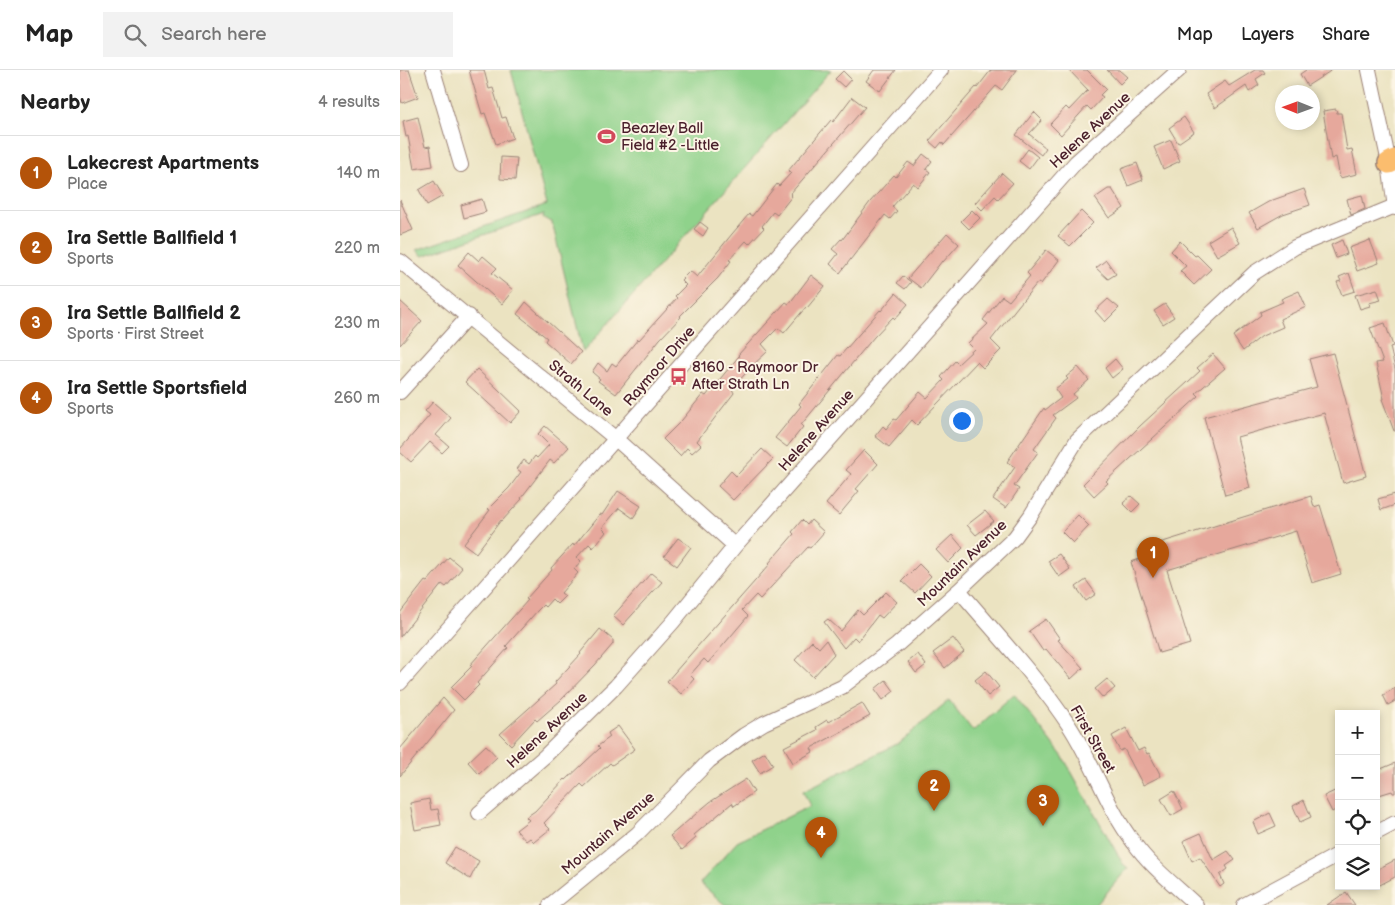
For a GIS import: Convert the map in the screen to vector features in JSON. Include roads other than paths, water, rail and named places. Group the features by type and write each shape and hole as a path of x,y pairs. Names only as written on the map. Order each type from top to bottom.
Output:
{"street":[{"path":"433,70 461,165"},
{"name":"Raymoor Drive","path":"400,683 941,70"},
{"name":"Helene Avenue","path":"479,813 545,756 616,686 673,622 736,546 1076,162 1179,70"},
{"path":"1369,70 1392,161 1395,207"},
{"name":"Mountain Avenue","path":"550,905 637,834 709,761 764,723 842,688 891,650 960,590 1015,537 1032,515 1077,440 1254,273 1295,247 1395,207"},
{"name":"Strath Lane","path":"400,261 616,439 736,546"},
{"path":"400,392 469,316"},
{"name":"First Street","path":"960,590 1070,726 1120,822 1134,843 1148,860 1196,905"},
{"path":"1380,831 1395,823"},
{"path":"1244,905 1335,856"}],"place":[{"name":"Beazley Ball Field #2 -Little","path":"607,137"},
{"name":"8160 - Raymoor Dr After Strath Ln","path":"678,376"},
{"name":"Lakecrest Apartments","path":"1153,578"},
{"name":"Ira Settle Ballfield 1","path":"934,811"},
{"name":"Ira Settle Ballfield 2","path":"1043,826"},
{"name":"Ira Settle Sportsfield","path":"821,858"}]}
